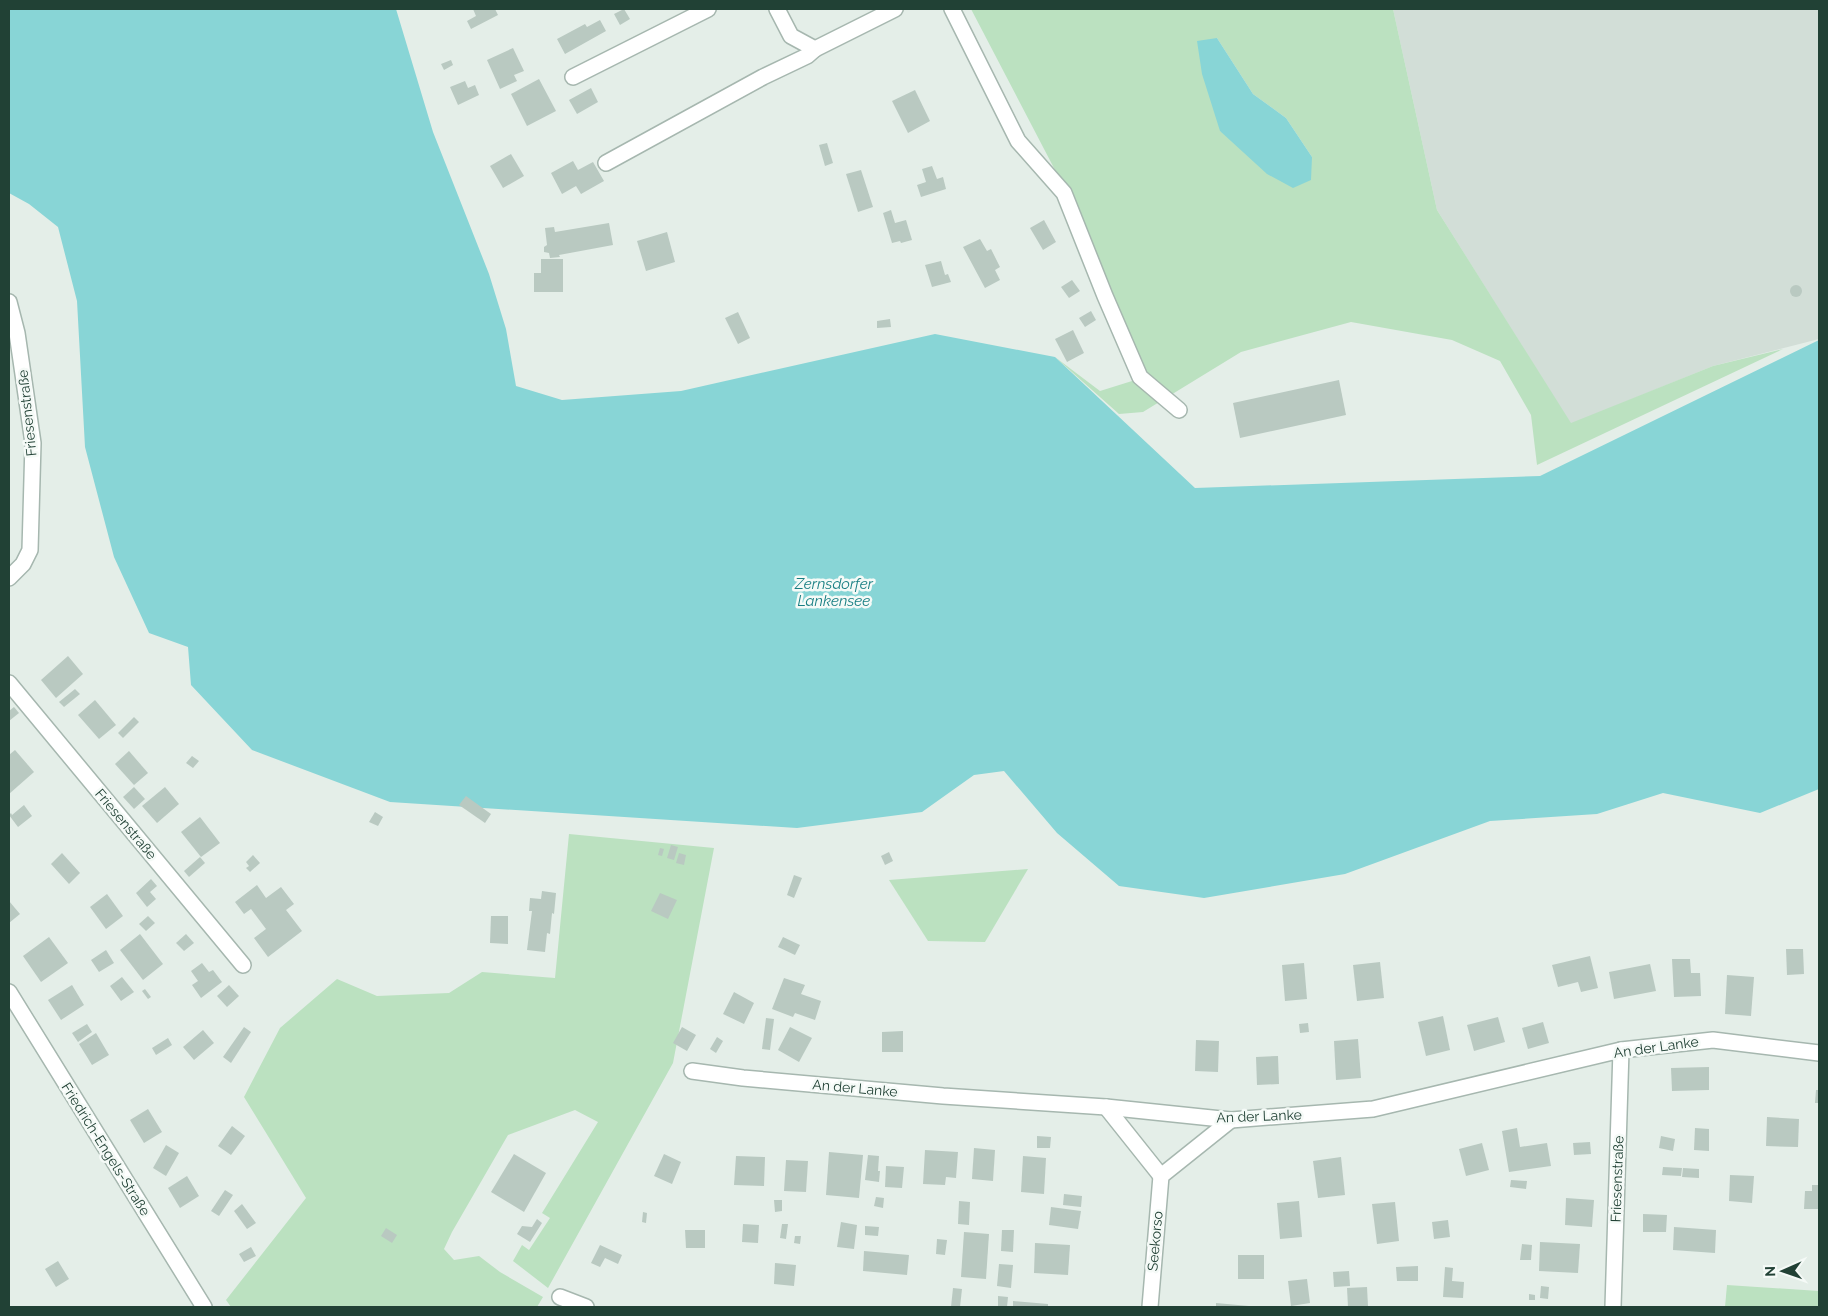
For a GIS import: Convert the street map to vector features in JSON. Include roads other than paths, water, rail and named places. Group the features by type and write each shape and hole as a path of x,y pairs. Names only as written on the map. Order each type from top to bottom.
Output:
{"street":[{"path":"573,77 708,9"},
{"path":"776,9 791,36 815,49"},
{"path":"606,164 763,77 807,56 815,49 895,9"},
{"path":"952,9 1018,140 1064,193 1104,296 1140,377 1179,410"},
{"name":"Friesenstraße","path":"9,302 17,333 33,443 30,550 23,564 9,578"},
{"name":"Friesenstraße","path":"9,683 243,965"},
{"name":"Friedrich-Engels-Straße","path":"9,992 204,1307"},
{"name":"An der Lanke","path":"692,1071 743,1078 943,1096 1106,1106 1231,1120 1373,1110 1621,1050 1713,1040 1819,1053"},
{"name":"Friesenstraße","path":"1613,1307 1621,1050"},
{"path":"1106,1106 1161,1176 1231,1120"},
{"name":"Seekorso","path":"1150,1307 1161,1176"},
{"path":"560,1298 586,1307"}],"water":[{"name":"Zernsdorfer Lankensee","path":"9,9 396,9 433,132 489,274 506,329 516,386 562,400 681,391 935,334 1055,357 1195,488 1540,476 1819,340 1819,789 1760,813 1663,793 1597,814 1490,821 1345,874 1204,898 1119,886 1057,833 1004,771 974,775 922,812 797,828 390,802 252,750 191,685 188,647 149,633 114,557 85,447 77,301 58,227 29,204 9,193"},
{"path":"1217,38 1253,94 1286,118 1312,157 1311,180 1293,188 1267,174 1220,131 1202,74 1197,41"}]}
